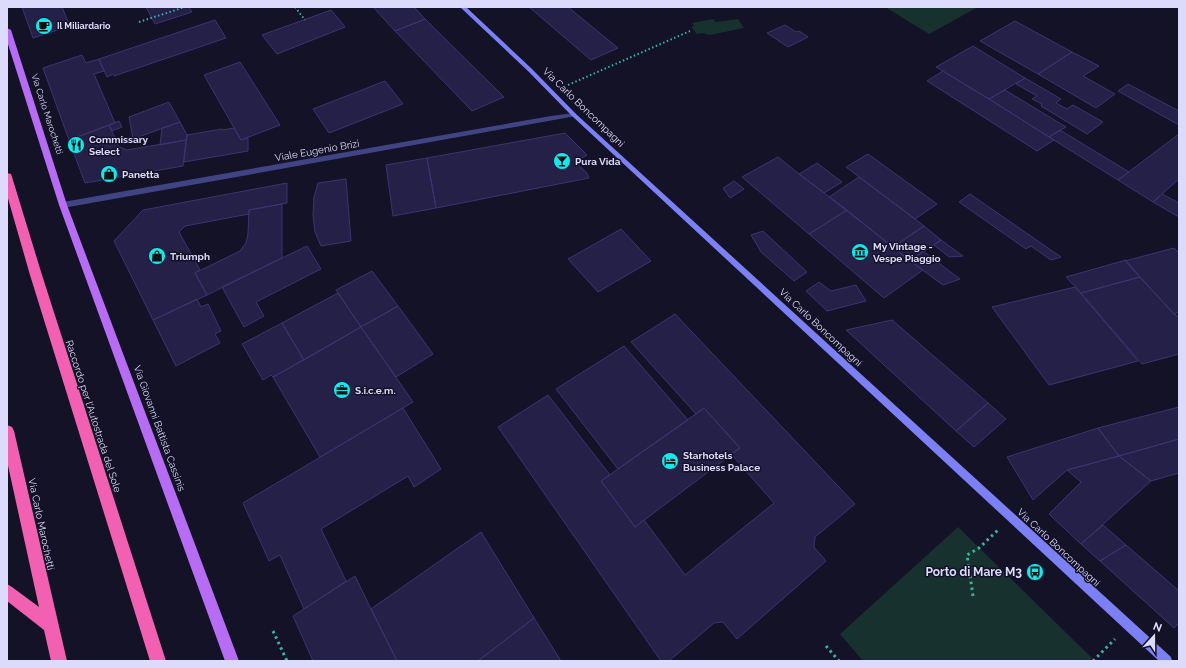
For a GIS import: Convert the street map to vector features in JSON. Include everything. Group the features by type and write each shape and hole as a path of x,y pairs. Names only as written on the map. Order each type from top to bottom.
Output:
{"highway":[{"name":"Raccordo per l'Autostrada del Sole","path":"7,177 36,275 158,661"},
{"name":"Via Carlo Marochetti","path":"7,430 49,624"},
{"path":"7,592 49,624 59,661"}],"main road":[{"name":"Via Carlo Marochetti","path":"7,30 63,206"},
{"name":"Via Giovanni Battista Cassinis","path":"63,206 232,661"}],"street":[{"name":"Via Carlo Boncompagni","path":"463,7 530,70 574,116 1167,661"},
{"name":"Viale Eugenio Brizi","path":"63,206 536,121 574,116"}],"path":[{"path":"139,22 185,7"},
{"path":"295,7 305,20"},
{"path":"567,85 690,31"},
{"path":"973,596 967,555 979,548 998,529"},
{"path":"274,631 287,661"},
{"path":"1092,661 1115,639"},
{"path":"826,646 838,661"}],"green space":[{"path":"885,7 978,7 929,34"},
{"path":"713,19 716,22 738,19 744,28 710,35 703,33 697,34 691,27 694,26 692,23"},
{"path":"958,527 1092,658 1090,661 863,661 840,634"}],"building":[{"path":"22,7 62,7 70,26 33,38"},
{"path":"146,7 189,7 192,12 155,24"},
{"path":"373,7 414,7 425,19 395,31"},
{"path":"529,7 568,7 618,48 591,60"},
{"path":"331,10 345,27 277,54 262,35"},
{"path":"425,19 504,97 472,111 395,31"},
{"path":"215,20 226,38 114,76 113,74 107,77 99,59"},
{"path":"1015,21 1072,52 1038,74 980,41"},
{"path":"785,25 808,37 788,47 767,33"},
{"path":"973,46 1025,78 989,99 936,67"},
{"path":"1072,52 1099,66 1083,76 1115,94 1096,108 1038,74"},
{"path":"82,55 86,63 99,59 104,71 94,74 115,123 69,140 43,68"},
{"path":"240,62 280,125 241,140 204,75"},
{"path":"943,71 1054,140 1037,151 927,81"},
{"path":"1025,78 1061,99 1056,103 1067,109 1073,105 1103,122 1087,134 1032,99 1037,96 1016,84"},
{"path":"385,81 403,104 329,133 313,109"},
{"path":"1128,84 1179,111 1179,125 1118,91"},
{"path":"1005,90 1066,127 1049,137 989,99"},
{"path":"169,102 180,122 133,139 129,117"},
{"path":"119,121 122,127 112,131 109,125"},
{"path":"180,122 187,135 186,140 160,145 162,128"},
{"path":"109,125 119,147 127,150 186,140 183,166 85,183 69,140"},
{"path":"234,128 241,140 248,138 248,151 184,162 187,135"},
{"path":"1060,130 1129,172 1118,180 1049,137"},
{"path":"565,133 587,155 576,161 577,164 587,173 589,178 436,208 427,158"},
{"path":"1179,134 1179,179 1153,202 1118,180"},
{"path":"868,154 937,204 915,219 846,167"},
{"path":"778,157 847,210 809,234 742,177"},
{"path":"427,158 436,208 393,216 386,165"},
{"path":"817,163 842,182 824,193 799,174"},
{"path":"859,177 924,226 893,247 829,197"},
{"path":"346,179 351,241 321,246 315,232 313,215 314,197 318,183"},
{"path":"734,181 744,189 730,198 723,188"},
{"name":"Triumph","path":"287,183 287,203 249,210 249,214 185,226 179,232 200,270 195,273 207,295 153,320 114,241 143,210"},
{"path":"970,194 1061,257 1051,260 1031,246 1026,249 959,202"},
{"path":"1162,194 1179,203 1179,217 1153,202"},
{"path":"282,204 282,258 207,295 195,273 240,251 246,243 248,234 249,210"},
{"path":"847,210 923,270 884,298 809,234"},
{"path":"924,226 941,240 910,261 893,247"},
{"path":"621,229 651,261 598,292 568,259"},
{"path":"763,231 807,272 794,281 761,252 751,235"},
{"path":"941,240 963,256 949,257 934,245"},
{"path":"307,246 321,269 256,302 264,316 244,327 222,287"},
{"path":"1174,248 1179,253 1179,312 1174,314 1125,261"},
{"path":"923,251 960,279 943,285 910,261"},
{"path":"1126,260 1140,277 1081,293 1066,277"},
{"path":"372,271 398,306 361,327 336,290"},
{"path":"1140,277 1174,314 1179,317 1179,354 1142,364 1081,293"},
{"path":"819,282 831,291 856,285 866,301 827,311 806,291"},
{"path":"1075,287 1138,361 1049,385 992,307"},
{"path":"338,293 361,327 304,360 282,323"},
{"path":"197,299 201,307 208,304 221,331 215,334 220,343 176,366 153,320"},
{"path":"398,306 433,354 396,377 361,327"},
{"path":"675,314 855,504 815,537 814,547 826,561 737,639 723,622 714,623 669,661 661,661 498,427 548,395 610,475 601,481 635,527 644,520 685,575 774,503 731,454 740,448 704,408 696,414 631,342"},
{"path":"892,320 988,403 956,431 846,330"},
{"path":"282,323 304,360 273,377 271,375 263,380 242,344"},
{"name":"S.i.c.e.m.","path":"361,327 413,402 320,457 273,377"},
{"path":"624,346 688,420 618,469 556,389"},
{"path":"988,403 1006,419 974,447 956,431"},
{"path":"1179,407 1179,439 1119,456 1098,428"},
{"path":"403,408 441,469 414,487 408,476 321,529 346,581 304,609 280,555 269,561 243,503"},
{"path":"704,408 740,448 635,527 601,481"},
{"path":"1098,428 1119,456 1067,470 1033,500 1007,457"},
{"path":"1179,439 1179,473 1151,481 1119,456"},
{"path":"1119,456 1151,481 1081,544 1049,514 1081,482 1067,470"},
{"path":"1103,525 1126,545 1100,561 1081,544"},
{"path":"481,532 534,618 478,661 397,661 371,609"},
{"path":"1126,545 1179,591 1179,623 1174,628 1100,561"},
{"path":"355,576 397,661 313,661 293,616"},
{"path":"534,618 561,661 478,661"}],"place":[{"name":"Il Miliardario","path":"44,26"},
{"name":"Commissary Select","path":"76,145"},
{"name":"Pura Vida","path":"562,161"},
{"name":"Panetta","path":"109,174"},
{"name":"My Vintage - Vespe Piaggio","path":"860,252"},
{"name":"Triumph","path":"157,256"},
{"name":"S.i.c.e.m.","path":"342,390"},
{"name":"Starhotels Business Palace","path":"670,461"},
{"name":"Porto di Mare M3","path":"1035,572"}]}
